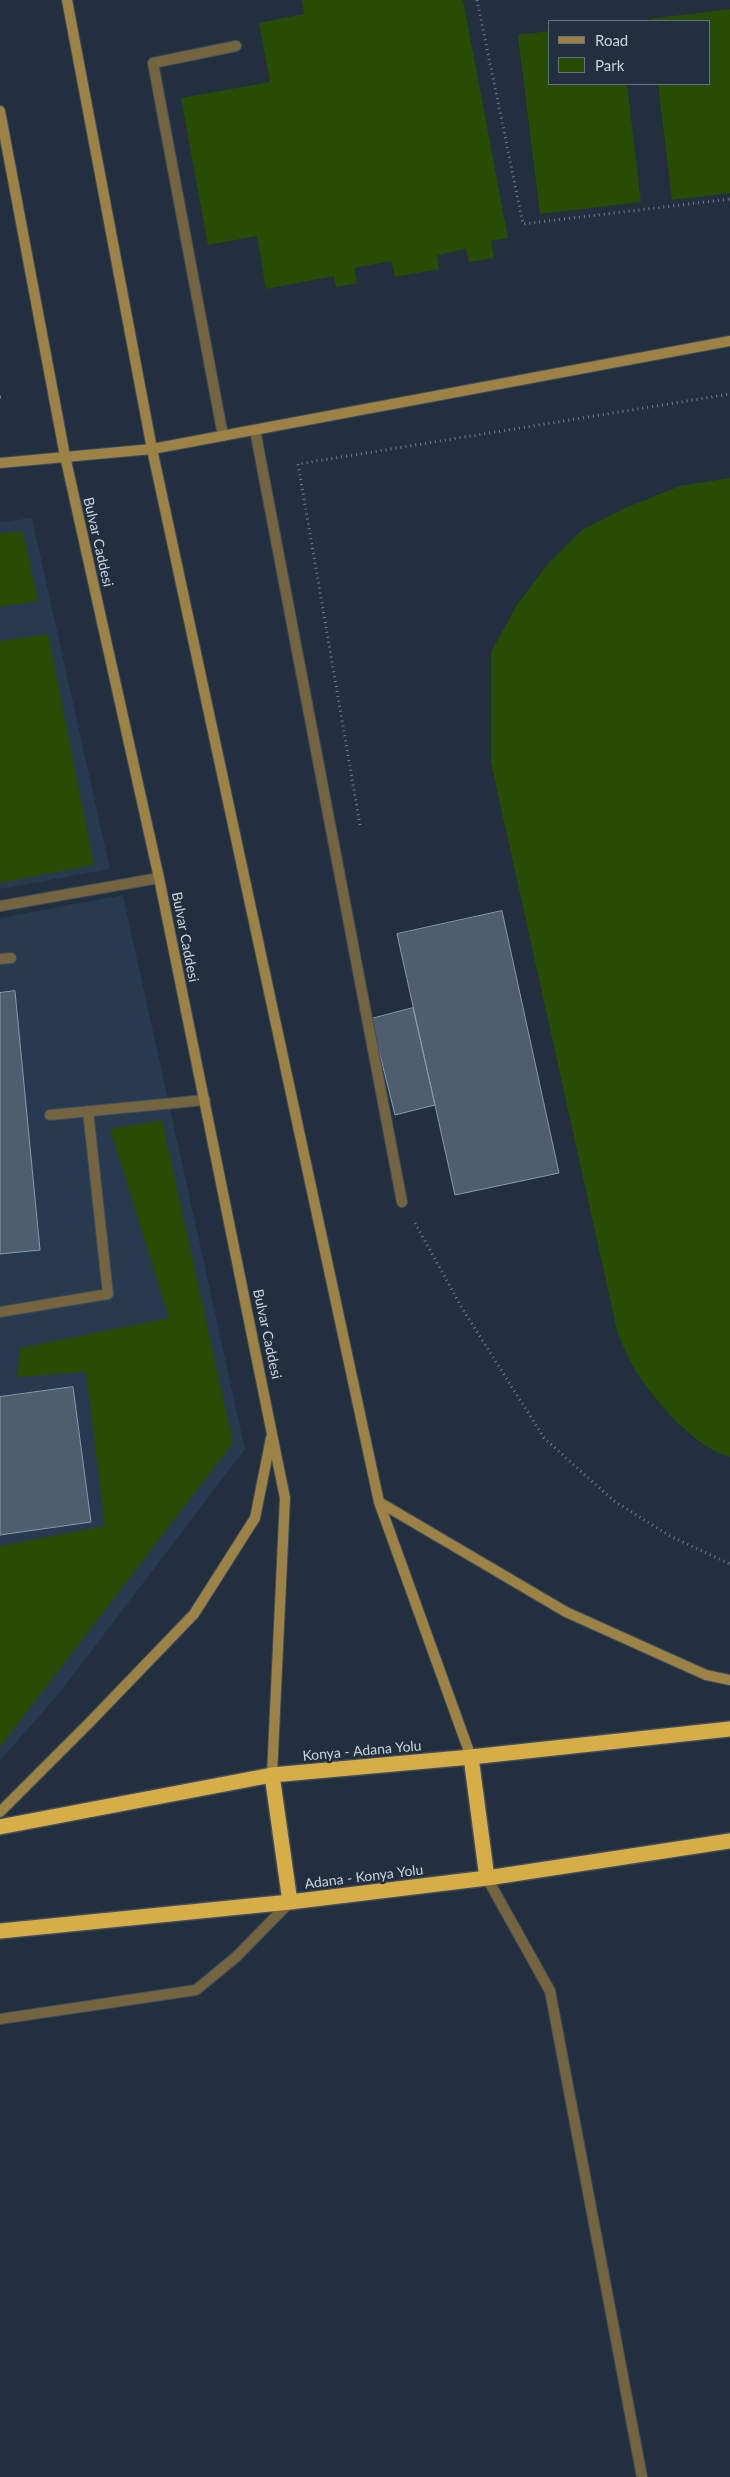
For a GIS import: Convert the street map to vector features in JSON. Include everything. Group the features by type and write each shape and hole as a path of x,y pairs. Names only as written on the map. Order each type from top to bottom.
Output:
{"highway":[{"name":"Konya - Adana Yolu","path":"0,1827 272,1775 472,1757 730,1729"},
{"path":"472,1757 487,1878"},
{"path":"272,1775 290,1902"},
{"name":"Adana - Konya Yolu","path":"0,1931 290,1902 487,1878 730,1841"}],"main road":[{"path":"67,0 152,449 379,1502 472,1757"},
{"name":"Bulvar Caddesi","path":"0,111 65,456 160,878 285,1498 272,1775"},
{"path":"0,463 152,449 730,341"},
{"path":"0,1812 194,1614 254,1518 273,1432"},
{"path":"379,1502 566,1612 706,1675 730,1680"}],"street":[{"path":"223,436 153,63 236,46"},
{"path":"256,430 402,1202"},
{"path":"0,906 160,878"},
{"path":"0,959 11,958"},
{"path":"50,1115 205,1100"},
{"path":"0,1312 108,1294 88,1111"},
{"path":"487,1878 550,1991 642,2477"},
{"path":"0,2019 196,1990 236,1957 290,1902"}],"path":[{"path":"476,0 523,224 730,199"},
{"path":"360,826 298,464 730,394"},
{"path":"402,1202 462,1308 544,1438 614,1501 670,1536 730,1564"}],"shaded area":[{"path":"32,518 110,869 0,889 0,522"},
{"path":"123,895 245,1449 61,1691 0,1761 0,918"}],"green space":[{"path":"302,0 463,0 508,238 491,241 494,258 469,262 466,249 437,255 439,269 395,277 391,261 354,268 357,283 336,287 334,276 266,289 257,236 208,245 181,98 270,82 259,23 304,14"},
{"path":"730,9 730,193 672,200 658,85 710,85 710,20 649,19"},
{"path":"548,31 548,85 627,85 641,202 540,214 518,35"},
{"path":"730,478 730,1457 703,1444 664,1408 635,1370 618,1335 491,763 491,652 517,605 547,565 582,530 625,508 680,486"},
{"path":"23,532 38,601 0,607 0,533"},
{"path":"48,634 94,865 0,883 0,641"},
{"path":"162,1120 233,1443 0,1747 0,1546 105,1526 86,1372 17,1377 20,1348 169,1318 110,1129"}],"building":[{"path":"502,911 559,1173 455,1195 397,934"},
{"path":"15,991 40,1250 0,1254 0,993"},
{"path":"413,1008 435,1105 395,1115 371,1019"},
{"path":"73,1387 91,1522 0,1535 0,1397"}]}
